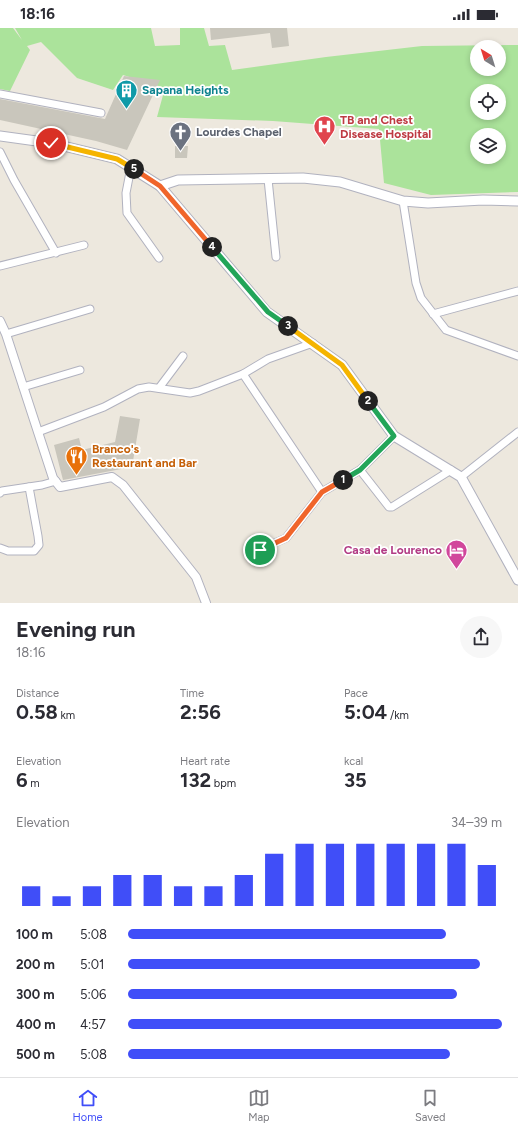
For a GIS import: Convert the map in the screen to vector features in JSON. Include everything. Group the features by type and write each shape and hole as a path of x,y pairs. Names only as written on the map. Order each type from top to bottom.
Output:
{"main road":[{"path":"0,136 58,144 117,159 160,186 268,312 342,365 394,436 460,477 518,580"},
{"path":"160,186 178,180 303,178 340,182 403,201 428,203 483,200 518,201"}],"street":[{"path":"0,94 101,114"},
{"path":"0,152 14,180 56,253"},
{"path":"131,167 126,193 127,213 159,258"},
{"path":"268,179 276,257"},
{"path":"403,201 416,283 422,298 433,314 446,330 518,356"},
{"path":"0,266 84,245"},
{"path":"433,314 518,290"},
{"path":"6,334 90,309"},
{"path":"0,321 6,334 53,478 60,486 112,477 123,485 196,577 206,603"},
{"path":"38,432 104,408 138,389 149,387 190,393 210,387 243,374 268,359 313,343"},
{"path":"159,388 183,356"},
{"path":"23,387 80,370"},
{"path":"243,374 322,492"},
{"path":"460,477 518,432"},
{"path":"260,550 286,538 322,492 360,470 394,436"},
{"path":"360,470 389,507 392,507 451,470"},
{"path":"0,493 2,491 56,481"},
{"path":"0,548 8,551 34,551 38,544 38,536 29,487"}],"green space":[{"path":"0,28 13,28 22,40 15,28 151,28 155,46 180,45 180,28 204,28 209,46 225,45 232,70 422,46 470,46 470,76 506,76 506,45 518,45 518,192 431,195 384,183 379,129 273,121 157,117 165,88 123,75 113,90 77,78 41,42 27,46 30,50 10,91 0,89"}],"building":[{"path":"210,28 287,28 289,46 272,48 270,33 211,40"},
{"path":"124,76 160,80 127,150 96,141 0,120 0,99 105,119"},
{"name":"Lourdes Chapel","path":"175,146 188,146 187,158 175,158"},
{"path":"120,416 140,419 132,467 63,480 54,445 79,438 82,450 115,442"}],"place":[{"name":"Sapana Heights","path":"127,110"},
{"name":"TB and Chest Disease Hospital","path":"325,146"},
{"name":"Lourdes Chapel","path":"181,152"},
{"name":"Branco's Restaurant and Bar","path":"77,476"},
{"name":"Casa de Lourenco","path":"457,570"}],"route":[{"path":"51,143 117,159 160,186 268,312 342,365 394,436 360,470 322,492 286,538 260,550"}]}
